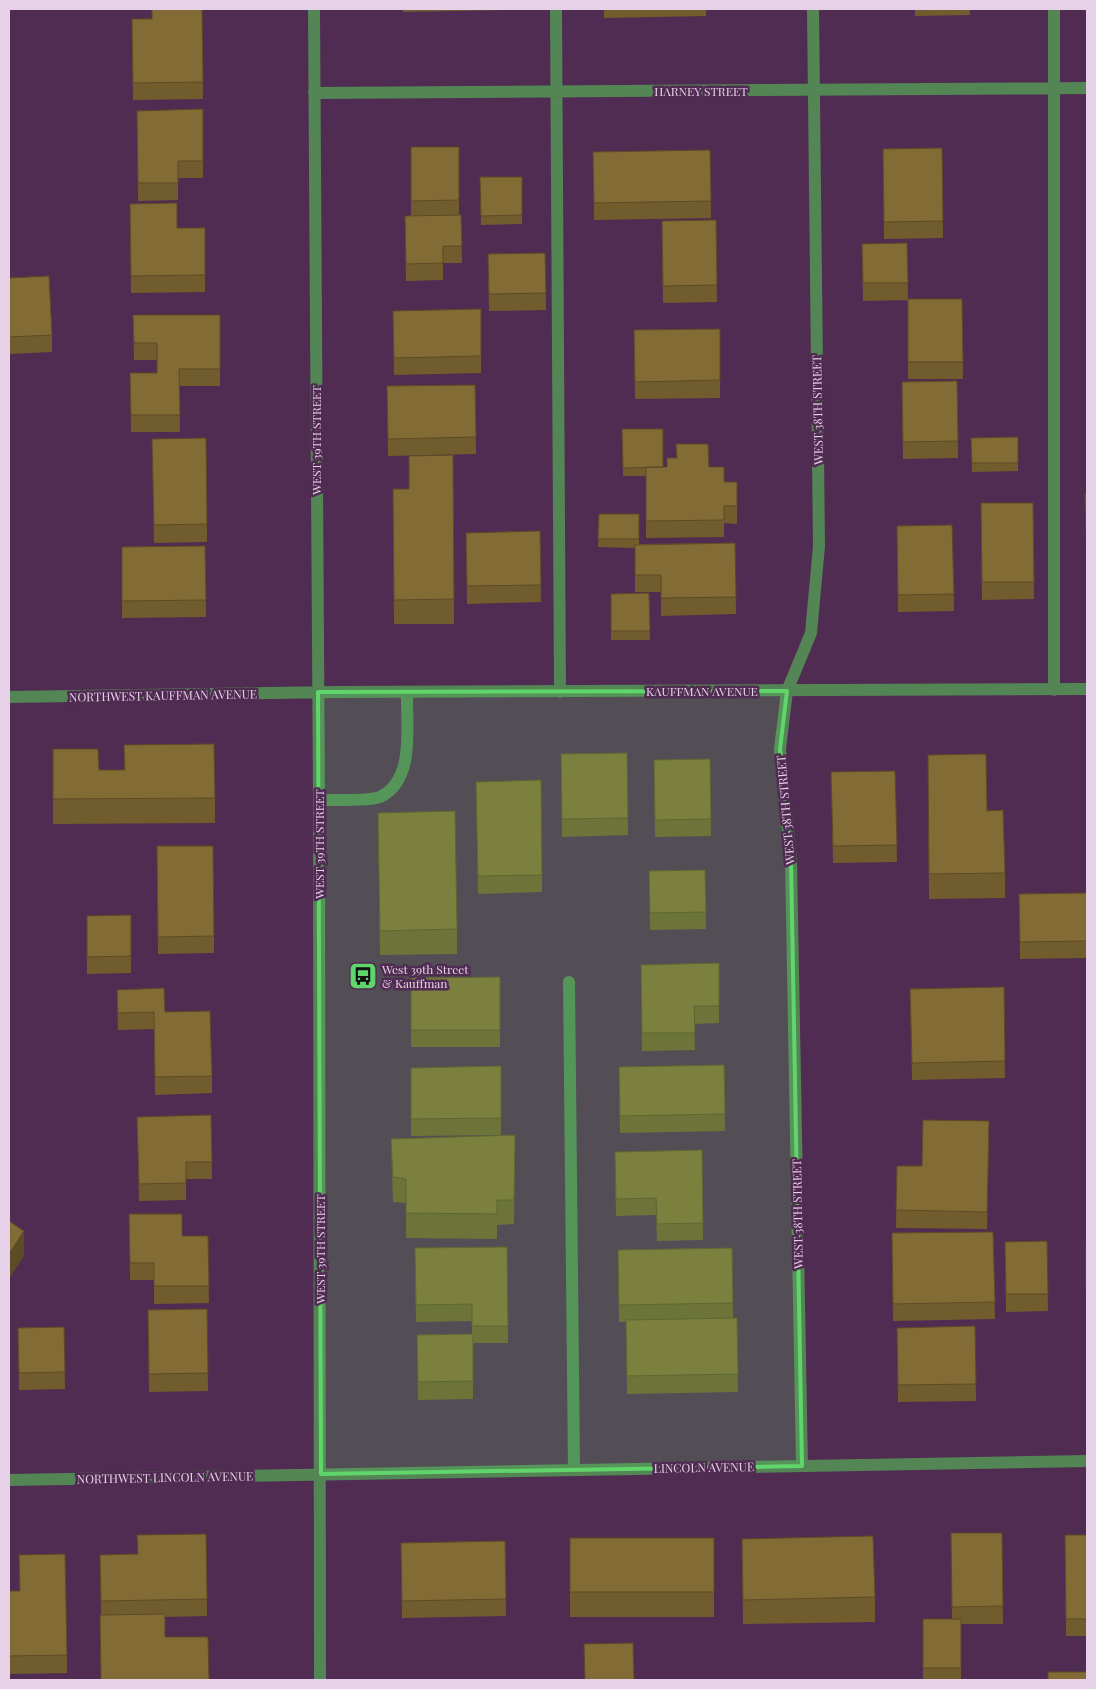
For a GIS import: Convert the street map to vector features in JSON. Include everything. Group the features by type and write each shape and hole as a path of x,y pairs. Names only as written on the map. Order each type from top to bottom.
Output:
{"street":[{"name":"WEST 39TH STREET","path":"314,9 319,800 320,1680"},
{"path":"556,9 560,692"},
{"name":"WEST 38TH STREET","path":"802,1466 790,860 780,749 787,691 811,632 819,546 813,9"},
{"path":"1054,9 1054,690"},
{"name":"HARNEY STREET","path":"314,93 1087,88"},
{"name":"KAUFFMAN AVENUE","path":"318,692 1087,689"},
{"name":"NORTHWEST KAUFFMAN AVENUE","path":"9,697 318,692"},
{"path":"319,800 379,798 397,785 405,764 407,692"},
{"path":"569,982 574,1469"},
{"name":"LINCOLN AVENUE","path":"321,1474 1087,1461"},
{"name":"NORTHWEST LINCOLN AVENUE","path":"9,1480 321,1474"}],"highlighted area":[{"path":"787,691 780,749 791,860 802,1466 321,1474 318,692"}],"building":[{"path":"152,9 202,9 203,82 133,83 132,19 152,19"},
{"path":"203,109 203,161 178,161 178,183 138,183 137,111"},
{"path":"411,147 459,147 459,200 411,201"},
{"path":"942,148 943,221 884,222 883,149"},
{"path":"710,150 711,201 594,203 593,152"},
{"path":"480,177 522,177 522,215 481,216"},
{"path":"177,203 177,228 205,228 205,275 131,276 130,204"},
{"path":"461,215 462,246 443,246 443,263 406,264 405,216"},
{"path":"716,220 717,285 663,286 662,221"},
{"path":"907,243 908,283 863,283 862,244"},
{"path":"545,253 546,293 489,294 488,254"},
{"path":"49,276 52,335 9,337 9,278"},
{"path":"908,299 962,299 963,362 908,362"},
{"path":"481,309 481,356 394,358 393,311"},
{"path":"133,315 220,315 220,369 179,369 180,415 131,415 130,373 157,373 157,343 134,343"},
{"path":"720,329 720,380 635,382 634,330"},
{"path":"957,381 958,441 903,442 902,382"},
{"path":"475,385 476,437 388,439 387,386"},
{"path":"622,429 663,429 663,467 623,468"},
{"path":"1018,437 1018,463 972,463 971,438"},
{"path":"206,438 207,524 154,525 152,439"},
{"path":"676,444 708,444 709,467 724,467 724,482 737,482 737,506 724,506 724,520 646,521 646,467 667,467 667,458 677,458"},
{"path":"453,455 454,599 394,600 393,489 409,489 409,456"},
{"path":"1085,494 1087,494 1087,529 1086,529"},
{"path":"981,503 1033,503 1034,582 982,582"},
{"path":"599,514 639,514 639,539 598,539"},
{"path":"952,525 954,594 898,595 897,526"},
{"path":"540,531 541,585 467,586 466,533"},
{"path":"735,543 736,597 661,598 661,575 635,575 635,545"},
{"path":"205,546 206,600 122,601 122,547"},
{"path":"649,593 650,631 611,631 611,594"},
{"path":"214,744 215,798 53,799 53,749 98,749 99,770 125,770 124,745"},
{"path":"627,753 628,818 562,819 561,754"},
{"path":"986,754 987,811 1003,810 1005,873 929,874 928,755"},
{"path":"710,759 711,819 655,820 654,760"},
{"path":"895,771 897,845 833,846 831,772"},
{"path":"541,780 542,875 478,876 476,782"},
{"path":"455,811 457,929 380,931 378,813"},
{"path":"157,846 213,846 214,936 158,937"},
{"path":"705,870 706,912 650,913 649,871"},
{"path":"1087,893 1087,941 1020,942 1019,894"},
{"path":"131,915 131,956 87,957 87,916"},
{"path":"719,963 719,1006 694,1006 695,1033 642,1033 641,965"},
{"path":"500,977 500,1030 411,1030 411,978"},
{"path":"1004,987 1005,1061 912,1063 910,989"},
{"path":"164,988 165,1012 210,1011 212,1076 155,1077 154,1012 118,1013 117,990"},
{"path":"724,1065 725,1114 620,1116 619,1067"},
{"path":"501,1066 501,1118 411,1119 411,1068"},
{"path":"211,1115 212,1162 186,1162 186,1183 139,1184 137,1117"},
{"path":"923,1120 989,1121 987,1212 896,1210 897,1166 922,1166"},
{"path":"515,1135 514,1200 497,1200 497,1214 406,1213 406,1179 393,1177 391,1139"},
{"path":"702,1150 703,1223 657,1224 656,1198 616,1199 615,1152"},
{"path":"129,1214 182,1214 182,1236 208,1236 209,1286 154,1286 154,1263 130,1263"},
{"path":"9,1221 24,1231 9,1254"},
{"path":"993,1232 995,1302 893,1304 892,1233"},
{"path":"1047,1241 1048,1294 1006,1294 1005,1242"},
{"path":"1087,1243 1087,1290 1086,1290"},
{"path":"507,1247 508,1326 472,1326 472,1304 416,1305 415,1248"},
{"path":"732,1248 733,1303 619,1305 618,1250"},
{"path":"207,1309 208,1373 149,1374 148,1310"},
{"path":"737,1318 738,1374 627,1376 626,1320"},
{"path":"975,1326 976,1384 898,1385 897,1328"},
{"path":"64,1327 65,1372 19,1373 18,1328"},
{"path":"473,1334 473,1381 418,1382 417,1335"},
{"path":"951,1533 1002,1533 1003,1606 952,1607"},
{"path":"206,1534 207,1599 101,1601 100,1555 138,1554 137,1535"},
{"path":"1065,1535 1087,1535 1087,1619 1066,1619"},
{"path":"873,1536 875,1597 743,1600 742,1539"},
{"path":"570,1538 714,1538 714,1592 570,1592"},
{"path":"505,1541 506,1599 402,1601 401,1543"},
{"path":"65,1554 67,1655 9,1656 9,1591 20,1591 19,1555"},
{"path":"165,1614 165,1637 208,1637 209,1680 101,1680 100,1615"},
{"path":"923,1619 961,1619 961,1668 923,1668"},
{"path":"633,1643 634,1680 585,1680 584,1644"},
{"path":"1048,1672 1087,1672 1087,1680 1048,1680"}],"place":[{"name":"West 39th Street & Kauffman","path":"363,976"}]}
